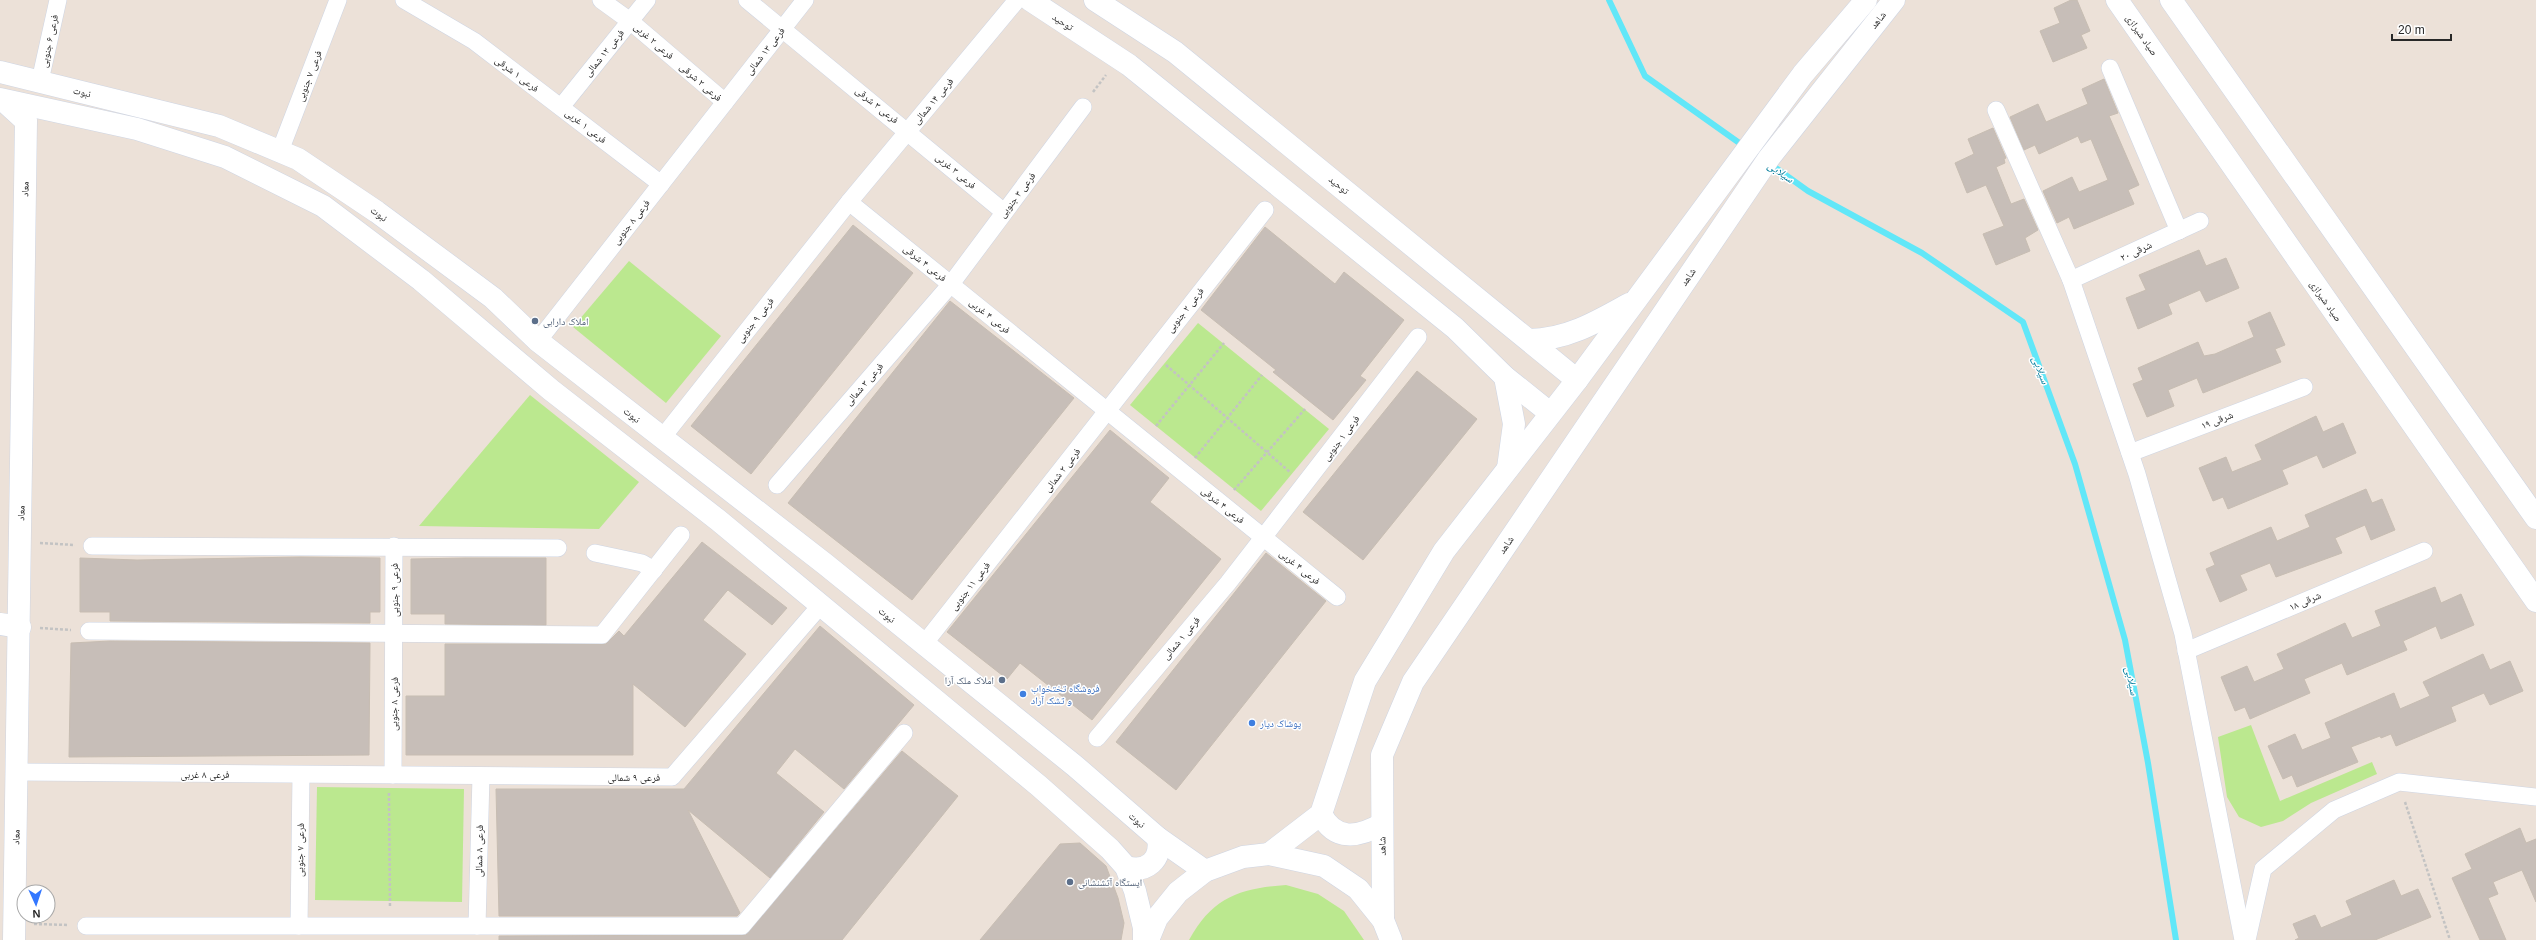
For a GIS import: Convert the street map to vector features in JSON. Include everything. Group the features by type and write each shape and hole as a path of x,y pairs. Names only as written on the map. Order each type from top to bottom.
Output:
{"main road":[{"name":"توحید","path":"1030,0 1118,58 1455,328 1504,376 1550,413"},
{"name":"توحید","path":"1095,0 1175,52 1577,380"},
{"path":"1269,854 1305,828 1321,814 1365,681 1444,551 1577,380 1803,74 1866,0"},
{"name":"شاهد","path":"1387,930 1382,824 1382,755 1413,682 1769,158 1894,0"},
{"name":"صیاد شیرازی","path":"2118,0 2536,601"},
{"path":"2171,0 2536,518"},
{"name":"نبوت","path":"3,73 219,126 298,159 383,216 493,298 538,342 924,644 1075,766 1158,838 1205,871"},
{"path":"3,73 1,101 137,129 225,156 323,206 421,280 550,390 718,520 1039,786 1110,849 1126,867 1135,891 1144,928 1144,940"},
{"name":"معاد","path":"1,101 26,121 21,542 10,626 18,772 14,931"},
{"path":"1529,340 1547,340 1564,336 1600,320 1636,300"},
{"path":"1504,376 1514,424 1507,469"},
{"path":"1321,814 1327,826 1346,835 1364,834 1382,824"},
{"path":"1126,867 1135,869 1144,868 1152,864 1160,847 1158,838"},
{"path":"1148,940 1157,918 1178,892 1205,871 1243,857 1269,854 1324,866 1358,888 1387,930"}],"street":[{"name":"فرعی ۶ جنوبی","path":"40,81 58,0"},
{"name":"فرعی ۷ جنوبی","path":"280,151 338,0"},
{"name":"فرعی ۱ شرقی","path":"404,0 474,40 561,107"},
{"path":"601,0 630,21"},
{"name":"فرعی ۱۲ شمالی","path":"561,107 646,0"},
{"path":"747,0 783,29"},
{"name":"فرعی ۱۳ شمالی","path":"725,102 805,0"},
{"name":"فرعی ۱۴ شمالی","path":"849,202 1017,0"},
{"name":"فرعی ۲ غربی","path":"630,21 678,62"},
{"name":"فرعی ۳ شرقی","path":"783,29 908,131"},
{"name":"فرعی ۲ شرقی","path":"678,62 725,102"},
{"path":"2110,68 2179,231"},
{"name":"فرعی ۸ جنوبی","path":"538,342 725,102"},
{"name":"فرعی ۱ غربی","path":"561,107 661,184"},
{"name":"فرعی ۳ جنوبی","path":"951,284 1082,107"},
{"path":"1996,110 2071,280 2130,452 2186,651 2243,940"},
{"name":"فرعی ۳ غربی","path":"908,131 1004,212"},
{"name":"فرعی ۴ شرقی","path":"849,202 951,284"},
{"name":"فرعی ۹ جنوبی","path":"662,438 849,202"},
{"name":"فرعی ۲ جنوبی","path":"1108,412 1265,210"},
{"name":"۲۰ شرقی","path":"2071,280 2200,221"},
{"name":"فرعی ۴ غربی","path":"951,284 1108,412"},
{"name":"فرعی ۳ شمالی","path":"778,485 951,284"},
{"name":"فرعی ۱ جنوبی","path":"1263,537 1305,485 1418,337"},
{"name":"۱۹ شرقی","path":"2130,452 2304,387"},
{"path":"1108,412 1183,472"},
{"name":"فرعی ۲ شمالی","path":"1016,528 1108,412"},
{"name":"فرعی ۴ شرقی","path":"1183,472 1263,537"},
{"name":"فرعی ۱۱ جنوبی","path":"924,644 1016,528"},
{"path":"89,632 602,635 681,535"},
{"name":"فرعی ۴ غربی","path":"1263,537 1337,597"},
{"name":"فرعی ۱ شمالی","path":"1097,738 1263,537"},
{"path":"92,546 394,546 558,548"},
{"name":"فرعی ۹ جنوبی","path":"394,546 395,633"},
{"name":"۱۸ شرقی","path":"2186,651 2424,551"},
{"path":"595,552 642,563 654,570"},
{"name":"فرعی ۹ شمالی","path":"393,775 672,777 820,606"},
{"name":"فرعی ۸ جنوبی","path":"393,775 395,633"},
{"path":"86,926 299,926 392,933 477,926 742,926 904,733"},
{"name":"فرعی ۸ غربی","path":"18,772 393,775"},
{"name":"فرعی ۷ جنوبی","path":"299,926 301,774"},
{"name":"فرعی ۸ شمالی","path":"477,926 481,776"},
{"path":"2247,940 2263,869 2334,810 2399,782 2536,797"}],"path":[{"path":"1082,107 1118,58"},
{"path":"1156,426 1224,343"},
{"path":"1152,354 1305,485"},
{"path":"1183,472 1262,375"},
{"path":"1234,490 1305,409"},
{"path":"21,542 92,546"},
{"path":"10,626 89,632"},
{"path":"392,933 389,901 389,788 393,775"},
{"path":"2399,782 2450,940"},
{"path":"14,931 86,926"}],"green space":[{"path":"629,261 721,336 666,403 573,327"},
{"path":"1198,323 1329,429 1261,511 1130,405"},
{"path":"530,395 639,482 599,529 419,526"},
{"path":"2251,725 2280,801 2372,762 2377,774 2311,803 2283,821 2261,827 2239,817 2227,797 2218,737"},
{"path":"317,787 464,789 462,902 315,900"},
{"path":"1286,885 1318,894 1344,911 1364,940 1189,940 1198,925 1218,904 1242,892 1270,886"}],"building":[{"path":"2071,0 2077,0 2090,31 2081,35 2087,48 2053,62 2040,31 2060,23 2054,8"},
{"path":"2104,79 2118,113 2109,116 2139,185 2128,190 2134,204 2074,229 2069,217 2057,223 2043,191 2072,177 2079,192 2108,180 2091,139 2081,143 2078,136 2039,154 2035,145 2024,150 2010,117 2038,104 2046,122 2088,104 2082,89"},
{"path":"1993,128 2006,158 2004,159 2005,163 1996,167 2011,204 2024,199 2038,230 2025,238 2030,251 1996,265 1983,234 2004,226 1986,185 1967,193 1955,163 1974,154 1968,139"},
{"path":"853,225 913,273 751,474 691,426"},
{"path":"1265,227 1335,284 1344,272 1404,320 1360,376 1366,380 1333,420 1273,372 1276,370 1201,310"},
{"path":"2199,250 2206,266 2226,258 2239,288 2206,302 2200,290 2168,304 2172,314 2138,329 2126,298 2146,290 2139,275"},
{"path":"950,301 1074,398 912,600 788,503"},
{"path":"2270,312 2285,345 2275,349 2281,362 2203,393 2197,378 2168,390 2174,406 2147,417 2133,384 2143,380 2138,368 2198,342 2204,356 2215,354 2254,337 2248,322"},
{"path":"1417,371 1477,419 1363,560 1303,512"},
{"path":"2316,416 2323,432 2343,423 2356,453 2323,468 2317,455 2282,470 2288,484 2228,509 2223,497 2213,501 2199,468 2226,457 2232,472 2262,460 2255,445"},
{"path":"1110,430 1169,478 1150,502 1221,559 1092,720 1020,663 1007,679 947,632"},
{"path":"2366,489 2372,503 2382,499 2395,530 2371,540 2365,525 2335,538 2342,553 2276,577 2270,563 2240,575 2247,590 2220,602 2206,569 2215,565 2210,553 2271,527 2277,541 2310,527 2305,515"},
{"path":"702,542 787,608 772,625 728,590 726,592 703,620 746,654 685,727 633,684 633,755 406,755 406,696 445,696 445,644 606,644 619,631 624,636"},
{"path":"1266,553 1326,601 1176,790 1116,742"},
{"path":"300,557 380,558 380,612 370,612 370,623 110,621 110,612 80,612 80,558 137,560"},
{"path":"546,558 546,625 445,624 445,614 411,614 411,559"},
{"path":"2435,587 2441,603 2461,594 2474,625 2441,639 2436,626 2403,641 2407,650 2347,675 2342,663 2304,679 2310,693 2250,719 2245,707 2235,711 2221,677 2247,666 2254,682 2284,669 2277,654 2345,623 2352,638 2381,626 2375,611"},
{"path":"820,626 914,705 844,789 795,749 776,773 824,812 770,878 688,810 740,913 737,916 499,916 496,789 684,789"},
{"path":"110,641 370,643 369,755 69,757 71,643"},
{"path":"2483,654 2490,670 2510,661 2523,691 2490,705 2484,693 2451,707 2456,721 2396,746 2391,734 2381,738 2380,736 2351,747 2358,762 2297,787 2292,775 2283,779 2268,746 2295,734 2302,750 2331,738 2325,723 2394,693 2400,709 2430,696 2423,682"},
{"path":"902,751 958,796 842,940 499,940 499,936 746,935"},
{"path":"2520,828 2526,843 2536,839 2536,902 2522,870 2493,882 2498,894 2488,898 2506,940 2480,940 2452,878 2472,869 2465,854"},
{"name":"ایستگاه آتشنشانی","path":"1080,843 1106,866 1118,898 1124,923 1121,940 980,940 1060,844"},
{"path":"2394,880 2401,896 2418,889 2431,917 2375,940 2295,940 2299,938 2293,924 2315,915 2321,928 2352,915 2346,901"}],"waterway":[{"name":"سیلابی","path":"1609,0 1645,76 1745,147"},
{"name":"سیلابی","path":"1769,163 1808,191 1922,253 2023,322 2075,464 2125,640 2148,763 2176,940"}],"place":[{"name":"املاک دارابی","path":"535,321"},
{"name":"املاک ملک آرا","path":"1002,680"},
{"name":"فروشگاه تختخواب و تشک آراد","path":"1023,694"},
{"name":"پوشاک دیار","path":"1252,723"},
{"name":"ایستگاه آتشنشانی","path":"1070,882"}]}
